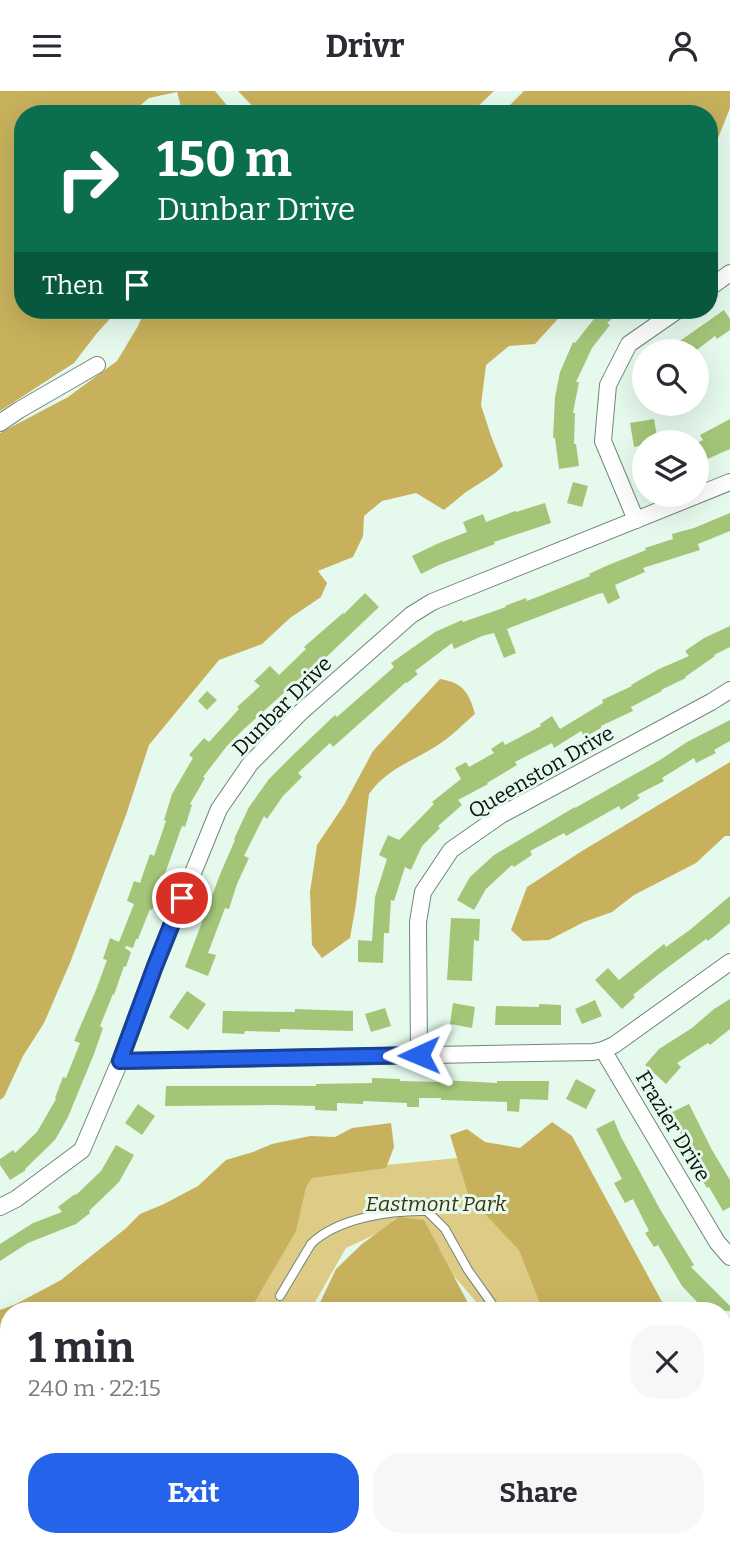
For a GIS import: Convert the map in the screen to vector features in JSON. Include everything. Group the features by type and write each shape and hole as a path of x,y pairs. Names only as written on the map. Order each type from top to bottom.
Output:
{"street":[{"path":"636,520 603,441 608,385 629,344 665,319"},
{"path":"0,423 97,365"},
{"name":"Dunbar Drive","path":"0,1207 16,1199 82,1150 219,809 250,764 300,712 411,615 432,602 730,482"},
{"name":"Queenston Drive","path":"419,1055 418,922 423,892 451,850 501,815 730,691"},
{"path":"120,1061 593,1052 614,1045 730,962"},
{"name":"Frazier Drive","path":"603,1050 717,1242 730,1257"}],"lane":[{"path":"280,1296 318,1237 352,1221 409,1210 427,1211 445,1229 468,1270 491,1302"}],"green space":[{"name":"Eastmont Park","path":"457,1158 563,1302 476,1302 434,1253 389,1228 346,1248 315,1302 232,1302 303,1173"}],"shaded area":[{"path":"0,91 215,91 227,105 181,105 177,92 149,98 141,105 14,105 14,319 110,319 74,363 0,411"},
{"path":"238,91 494,91 479,105 251,105"},
{"path":"524,91 730,91 730,108 718,138 718,105 510,105"},
{"path":"141,319 558,319 535,344 509,346 486,365 481,405 503,466 444,510 416,493 382,501 364,516 363,536 353,557 318,571 327,583 321,597 290,618 262,644 219,660 149,745 126,815 70,963 44,1023 0,1100 0,433 68,397 117,361"},
{"path":"440,679 454,683 464,690 475,714 441,743 384,777 369,794 350,938 322,958 312,945 310,892 317,845 344,805 373,751"},
{"path":"730,762 730,836 725,836 696,863 634,895 612,912 584,922 549,940 523,941 511,930 527,887"},
{"path":"552,1122 572,1136 662,1302 539,1302 519,1250 469,1197 450,1135 467,1129 485,1142 520,1148"},
{"path":"391,1123 394,1147 386,1168 312,1178 306,1187 296,1231 255,1302 20,1302 61,1280 140,1214 198,1186 226,1160 272,1144 310,1136 335,1137 352,1128"},
{"path":"399,1217 424,1220 467,1302 320,1302 336,1269 362,1244"}],"building":[{"path":"724,310 730,319 730,330 717,339 715,336 709,341 683,339 711,319 718,319 718,314"},
{"path":"594,319 612,319 592,348 576,382 579,382 573,413 574,444 579,466 559,469 553,438 555,397 560,372 573,342 575,343"},
{"path":"654,419 656,430 632,430 632,435 630,423"},
{"path":"730,419 730,449 709,458 709,430"},
{"path":"573,482 588,486 582,507 567,503"},
{"path":"545,503 551,523 494,542 495,544 421,574 412,556 467,532 463,522 483,514 486,522"},
{"path":"730,513 730,531 698,544 700,550 643,568 645,572 615,585 620,598 608,604 603,593 598,594 507,629 516,653 504,658 494,633 454,649 452,643 415,671 418,674 333,747 330,743 298,773 302,777 283,796 267,819 264,816 244,856 249,858 229,909 225,908 208,953 216,955 208,976 185,967 249,807 269,779 335,715 337,717 394,667 391,663 435,632 462,620 463,622 555,590 646,550 645,548 673,539 672,534"},
{"path":"365,593 379,607 244,729 203,777 205,778 190,804 192,805 185,827 182,826 152,910 150,909 133,948 125,948 131,952 126,967 124,966 100,1026 103,1028 94,1054 68,1117 55,1140 26,1170 10,1180 0,1165 0,1159 13,1150 15,1153 37,1132 56,1099 63,1077 66,1078 80,1043 74,1041 107,960 103,959 110,938 119,942 134,904 127,901 134,881 140,883 150,854 154,856 172,794 193,758 189,755 204,738 209,742 239,709 237,707 260,686 254,681 270,666 279,675 306,649 304,647"},
{"path":"730,626 730,647 714,655 686,678 631,707 633,711 585,737 581,731 554,748 552,743 515,762 517,765 458,800 462,805 438,826 440,828 422,846 411,870 405,867 394,901 391,900 389,933 384,933 383,963 358,962 358,940 372,941 375,897 387,859 379,855 388,835 399,840 434,804 432,802 461,779 455,768 466,762 469,767 494,753 491,749 503,741 505,745 541,726 540,724 552,716 560,729 603,703 602,700 689,656 685,651 704,638"},
{"path":"207,691 217,700 207,710 198,701"},
{"path":"730,720 730,741 714,750 716,753 696,763 694,758 662,778 664,781 637,795 640,798 621,810 619,806 566,836 564,833 530,851 532,855 514,867 512,865 486,889 474,910 457,900 470,877 494,855 687,742"},
{"path":"730,896 730,923 659,974 633,995 635,997 622,1009 595,980 608,968 619,980 664,944 666,947 691,929"},
{"path":"451,918 480,919 479,941 474,940 472,981 447,980"},
{"path":"187,991 206,1004 188,1030 169,1017"},
{"path":"730,999 730,1029 710,1045 708,1043 677,1063 681,1067 666,1084 645,1065 659,1049"},
{"path":"595,1000 602,1016 582,1024 575,1009"},
{"path":"453,1003 475,1007 472,1028 450,1024"},
{"path":"539,1004 561,1005 561,1025 495,1025 496,1006 539,1007"},
{"path":"385,1008 391,1026 371,1032 365,1014"},
{"path":"295,1009 353,1011 353,1031 280,1029 280,1032 222,1033 223,1011 295,1012"},
{"path":"372,1078 497,1083 549,1081 548,1100 520,1099 519,1112 507,1111 507,1102 441,1098 419,1098 419,1107 407,1107 407,1103 337,1103 337,1111 315,1110 315,1106 165,1106 166,1086 316,1086 372,1083"},
{"path":"576,1079 596,1090 586,1109 566,1099"},
{"path":"138,1104 155,1116 142,1135 125,1123"},
{"path":"689,1104 730,1180 730,1207 723,1211 695,1169 670,1113"},
{"path":"614,1120 661,1211 694,1265 691,1267 726,1302 697,1302 682,1286 658,1245 654,1247 645,1233 649,1231 633,1199 625,1203 614,1183 622,1179 596,1129"},
{"path":"116,1145 134,1155 119,1182 90,1213 76,1224 28,1243 0,1261 0,1244 33,1223 62,1212 58,1207 76,1195 101,1171"}],"route":[{"path":"182,898 120,1061 419,1055"}]}
